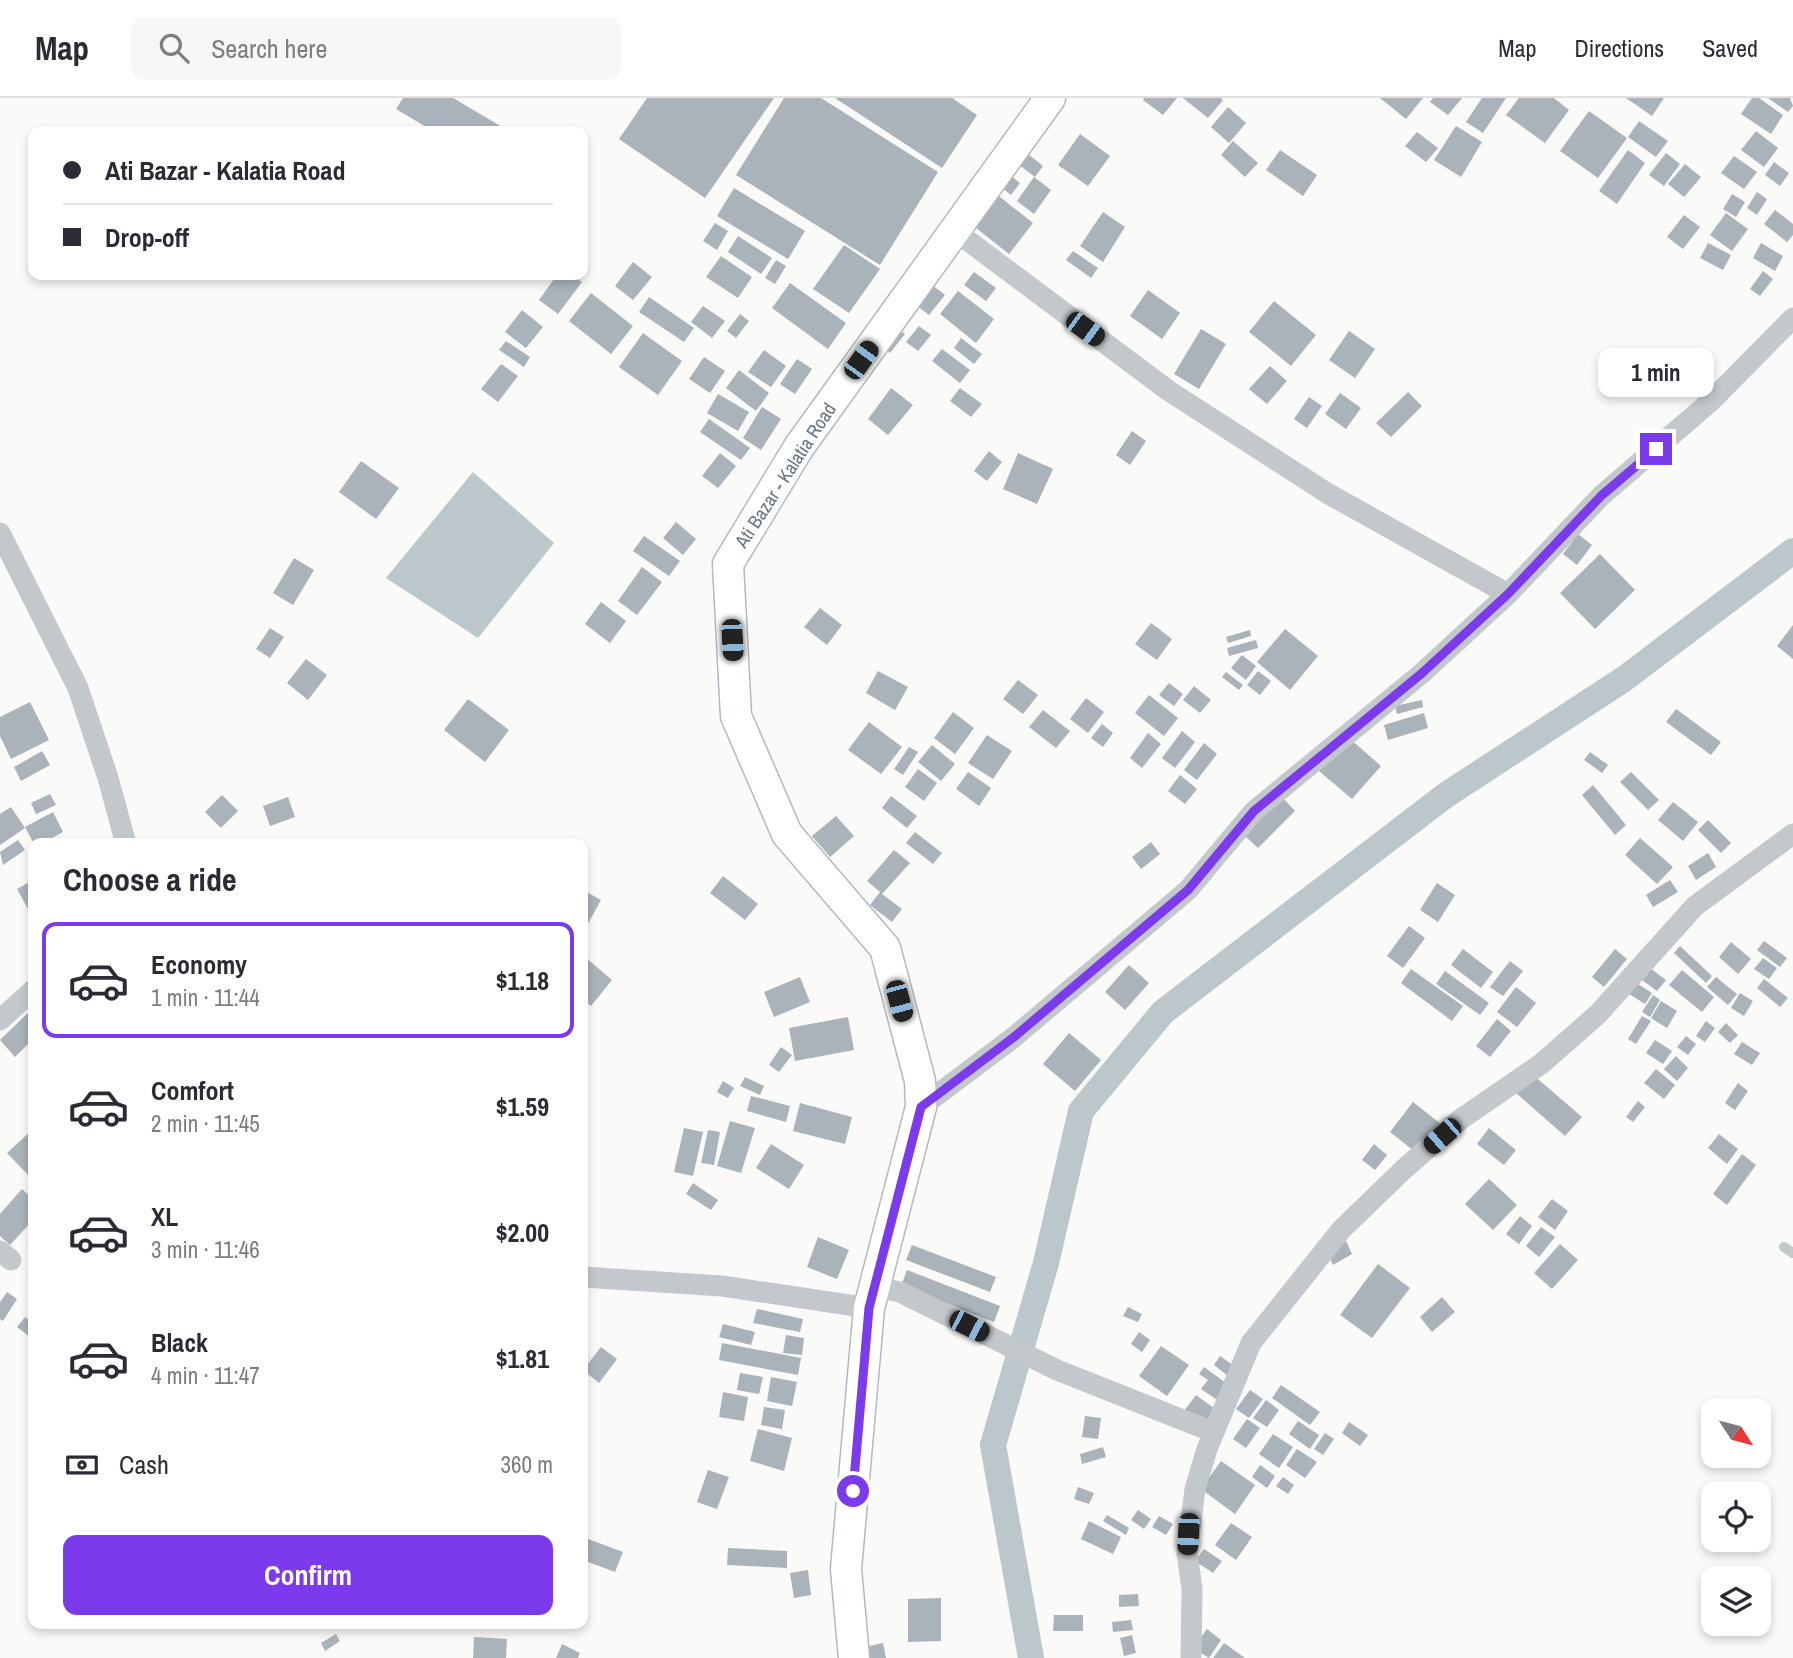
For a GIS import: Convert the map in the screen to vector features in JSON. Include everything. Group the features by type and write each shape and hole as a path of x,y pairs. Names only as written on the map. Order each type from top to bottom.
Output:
{"main road":[{"name":"Ati Bazar - Kalatia Road","path":"854,1658 846,1569 872,1297 921,1107 920,1082 885,948 787,834 736,716 728,564 799,447 1050,98"}],"street":[{"path":"955,231 1169,391 1327,493 1508,594"},
{"path":"921,1107 1014,1037 1188,890 1254,811 1421,674 1508,594 1601,496 1711,401 1793,318"},
{"path":"0,533 78,688 124,838"},
{"path":"1191,1658 1192,1589 1187,1553 1195,1489 1213,1432 1251,1343 1342,1230 1461,1119 1541,1064 1598,1014 1695,906 1793,834"},
{"path":"0,1020 28,995"},
{"path":"588,1277 872,1297 900,1292 1056,1370 1213,1432"}],"shaded area":[{"path":"473,472 554,543 478,638 386,578"}],"building":[{"path":"403,98 453,98 501,126 425,126 396,109"},
{"path":"647,98 774,98 705,198 619,139"},
{"path":"784,98 821,98 938,172 880,265 736,175"},
{"path":"835,98 952,98 977,115 942,168"},
{"path":"1177,98 1163,115 1143,100"},
{"path":"1183,98 1221,98 1223,100 1208,118"},
{"path":"1380,98 1423,98 1406,119"},
{"path":"1433,98 1462,98 1448,115 1430,102"},
{"path":"1482,98 1506,98 1483,133 1466,122"},
{"path":"1519,98 1554,98 1569,110 1545,143 1506,115"},
{"path":"1626,98 1664,98 1652,116"},
{"path":"1752,98 1759,98 1783,115 1771,134 1741,114"},
{"path":"1768,98 1790,98 1793,106 1788,112"},
{"path":"1228,107 1246,123 1229,143 1211,127"},
{"path":"1589,111 1627,138 1598,178 1560,151"},
{"path":"1639,121 1668,141 1656,157 1628,137"},
{"path":"1456,126 1482,142 1461,177 1434,160"},
{"path":"1756,131 1778,148 1764,167 1741,150"},
{"path":"1417,132 1438,148 1426,162 1405,146"},
{"path":"1080,134 1110,156 1088,186 1058,165"},
{"path":"1233,141 1258,163 1245,177 1221,155"},
{"path":"1023,150 1043,166 1035,177 1014,161"},
{"path":"1280,150 1317,175 1303,196 1266,170"},
{"path":"1628,150 1645,163 1617,204 1599,191"},
{"path":"1666,153 1680,164 1664,186 1649,175"},
{"path":"1734,156 1757,172 1744,189 1721,173"},
{"path":"1774,162 1789,173 1780,186 1765,175"},
{"path":"1685,164 1701,177 1684,197 1668,184"},
{"path":"1006,172 1020,183 1011,195 997,184"},
{"path":"1034,177 1051,190 1034,214 1017,201"},
{"path":"734,188 805,231 788,259 717,216"},
{"path":"1757,192 1767,199 1757,215 1747,208"},
{"path":"995,193 1033,223 1009,254 971,224"},
{"path":"1732,194 1745,202 1736,217 1723,209"},
{"path":"1775,210 1793,224 1793,235 1787,242 1764,224"},
{"path":"1103,212 1125,227 1103,262 1080,246"},
{"path":"1726,213 1748,229 1732,251 1710,235"},
{"path":"1684,215 1700,227 1683,249 1667,237"},
{"path":"715,223 728,231 717,250 703,241"},
{"path":"738,236 772,258 761,274 728,252"},
{"path":"1708,243 1731,255 1723,270 1700,258"},
{"path":"1761,243 1783,256 1775,271 1753,258"},
{"path":"844,245 880,269 849,313 813,289"},
{"path":"1073,251 1098,268 1091,278 1066,260"},
{"path":"721,256 752,277 738,298 706,277"},
{"path":"776,260 786,266 775,284 765,278"},
{"path":"633,262 652,277 633,300 615,286"},
{"path":"1763,271 1773,279 1760,296 1750,289"},
{"path":"974,272 996,288 986,301 964,285"},
{"path":"553,280 582,282 558,314 539,300"},
{"path":"790,283 846,323 828,349 772,308"},
{"path":"932,285 945,295 929,315 916,305"},
{"path":"1148,290 1180,313 1162,339 1130,316"},
{"path":"958,291 994,319 976,343 940,314"},
{"path":"591,293 633,326 611,354 569,321"},
{"path":"649,297 694,328 684,342 639,312"},
{"path":"1274,301 1316,335 1291,366 1249,332"},
{"path":"703,306 725,321 712,338 691,322"},
{"path":"522,310 543,327 526,348 505,332"},
{"path":"740,314 749,321 736,338 727,331"},
{"path":"894,325 905,334 890,353 879,344"},
{"path":"919,326 931,335 918,351 906,342"},
{"path":"1201,329 1226,344 1199,389 1174,374"},
{"path":"1349,331 1375,349 1355,378 1329,360"},
{"path":"643,333 682,361 658,395 619,367"},
{"path":"961,338 982,354 974,364 954,348"},
{"path":"506,341 530,357 524,367 499,350"},
{"path":"942,349 970,370 960,383 932,361"},
{"path":"764,350 786,366 771,387 748,372"},
{"path":"704,357 725,371 710,393 689,379"},
{"path":"797,359 812,369 795,394 780,384"},
{"path":"501,364 518,376 498,402 481,389"},
{"path":"1270,366 1287,381 1267,404 1249,389"},
{"path":"739,370 769,393 756,411 726,388"},
{"path":"891,388 913,405 888,435 868,419"},
{"path":"960,388 982,404 971,417 950,401"},
{"path":"1408,392 1422,406 1391,437 1376,423"},
{"path":"1340,393 1361,408 1346,429 1325,414"},
{"path":"718,394 749,412 738,431 707,413"},
{"path":"1309,397 1322,406 1307,428 1294,419"},
{"path":"762,407 781,419 761,450 743,438"},
{"path":"709,419 750,448 741,460 700,432"},
{"path":"1132,431 1146,441 1130,465 1116,455"},
{"path":"989,451 1002,462 987,481 974,471"},
{"path":"720,453 736,466 718,488 702,476"},
{"path":"1018,453 1053,469 1037,504 1003,489"},
{"path":"361,461 399,488 376,519 339,492"},
{"path":"676,522 696,539 683,555 663,538"},
{"path":"1578,534 1592,545 1577,565 1563,554"},
{"path":"644,536 680,561 669,576 633,551"},
{"path":"1600,554 1635,590 1595,629 1560,593"},
{"path":"294,558 314,570 293,605 273,593"},
{"path":"642,567 662,582 637,615 618,601"},
{"path":"601,602 626,621 610,643 585,624"},
{"path":"820,608 842,625 827,645 804,627"},
{"path":"1151,623 1172,639 1157,660 1135,644"},
{"path":"1793,625 1793,659 1777,646"},
{"path":"270,628 284,637 270,658 256,649"},
{"path":"1285,629 1318,656 1290,690 1257,662"},
{"path":"1250,630 1251,636 1228,643 1226,637"},
{"path":"1256,640 1258,648 1229,656 1227,648"},
{"path":"1242,655 1256,666 1246,680 1231,668"},
{"path":"306,659 327,675 308,700 287,683"},
{"path":"878,671 908,687 895,710 866,693"},
{"path":"1258,671 1271,681 1260,695 1247,685"},
{"path":"1226,672 1243,685 1239,690 1222,677"},
{"path":"1018,680 1038,695 1023,714 1003,699"},
{"path":"1169,683 1183,694 1174,706 1159,695"},
{"path":"1194,686 1211,700 1200,713 1183,700"},
{"path":"1149,695 1178,718 1164,736 1135,713"},
{"path":"1086,698 1104,712 1088,733 1070,719"},
{"path":"468,699 509,730 485,762 444,730"},
{"path":"1422,700 1423,707 1397,714 1395,706"},
{"path":"30,702 49,740 11,759 0,736 0,717"},
{"path":"1676,709 1721,742 1711,755 1666,722"},
{"path":"1043,710 1070,731 1056,748 1029,727"},
{"path":"953,712 974,728 955,754 934,738"},
{"path":"1424,713 1428,728 1388,740 1384,725"},
{"path":"869,722 902,747 881,774 848,750"},
{"path":"1102,724 1113,733 1103,747 1091,738"},
{"path":"1182,731 1195,742 1175,768 1162,758"},
{"path":"1148,733 1161,744 1142,768 1130,758"},
{"path":"987,735 1012,751 993,779 968,763"},
{"path":"1348,737 1381,766 1352,799 1319,771"},
{"path":"1204,743 1217,754 1197,780 1184,770"},
{"path":"932,745 955,764 941,781 918,762"},
{"path":"909,747 918,752 903,775 894,769"},
{"path":"42,751 50,765 21,781 14,767"},
{"path":"1590,752 1608,765 1602,773 1584,760"},
{"path":"918,769 937,783 924,801 905,787"},
{"path":"968,772 991,788 979,806 956,789"},
{"path":"1631,772 1659,800 1648,810 1620,782"},
{"path":"1180,775 1197,789 1185,804 1168,791"},
{"path":"1593,785 1626,825 1615,835 1582,795"},
{"path":"50,794 56,805 36,814 31,803"},
{"path":"222,795 238,811 221,828 205,812"},
{"path":"1280,795 1295,811 1258,848 1242,833"},
{"path":"891,796 917,816 907,828 882,808"},
{"path":"288,797 295,817 270,826 263,806"},
{"path":"1673,802 1698,822 1683,841 1658,820"},
{"path":"11,807 25,828 0,845 0,814"},
{"path":"53,812 63,832 52,838 31,838 25,827"},
{"path":"836,816 854,836 830,857 812,836"},
{"path":"1708,820 1731,843 1721,853 1698,830"},
{"path":"915,832 942,853 933,864 906,843"},
{"path":"1640,838 1673,867 1657,884 1625,855"},
{"path":"18,840 25,850 3,865 0,852"},
{"path":"1151,842 1160,854 1141,869 1132,857"},
{"path":"894,850 910,863 882,894 902,909 892,922 870,905 880,892 867,881"},
{"path":"1708,853 1716,867 1696,880 1688,866"},
{"path":"723,876 758,904 745,920 710,893"},
{"path":"1670,880 1678,892 1653,907 1646,895"},
{"path":"28,883 28,909 17,889"},
{"path":"1437,883 1455,895 1438,922 1420,910"},
{"path":"588,893 601,900 588,924"},
{"path":"1409,926 1425,938 1403,968 1387,956"},
{"path":"1764,941 1787,958 1780,967 1757,950"},
{"path":"1731,942 1751,959 1738,974 1719,957"},
{"path":"1680,946 1712,976 1706,983 1674,953"},
{"path":"1463,949 1493,972 1481,988 1451,965"},
{"path":"1615,949 1627,959 1604,987 1592,977"},
{"path":"1763,958 1777,968 1769,979 1754,969"},
{"path":"588,960 612,980 591,1006 588,1003"},
{"path":"1510,961 1523,971 1503,996 1490,987"},
{"path":"1643,963 1666,980 1657,991 1634,974"},
{"path":"1129,965 1149,983 1125,1010 1105,992"},
{"path":"1411,969 1463,1006 1452,1021 1401,983"},
{"path":"1682,970 1714,997 1702,1012 1669,985"},
{"path":"1445,971 1489,1003 1480,1015 1436,984"},
{"path":"800,977 810,1002 774,1017 764,992"},
{"path":"1716,977 1737,994 1728,1005 1707,987"},
{"path":"1630,979 1652,993 1645,1004 1623,990"},
{"path":"1764,979 1788,998 1780,1007 1757,988"},
{"path":"1516,987 1536,1003 1517,1027 1497,1012"},
{"path":"1740,993 1753,1001 1744,1016 1731,1008"},
{"path":"1653,995 1660,1000 1650,1017 1642,1012"},
{"path":"1661,1001 1677,1011 1667,1028 1651,1018"},
{"path":"28,1013 28,1044 15,1057 0,1040"},
{"path":"1642,1016 1651,1021 1636,1044 1628,1039"},
{"path":"848,1017 854,1050 795,1061 789,1028"},
{"path":"1497,1019 1511,1031 1490,1057 1476,1046"},
{"path":"1706,1021 1715,1028 1705,1042 1696,1036"},
{"path":"1726,1023 1738,1035 1730,1043 1718,1032"},
{"path":"1069,1033 1101,1060 1075,1091 1043,1064"},
{"path":"1686,1036 1696,1044 1688,1055 1677,1047"},
{"path":"1655,1040 1672,1051 1663,1064 1646,1053"},
{"path":"1742,1042 1760,1053 1752,1065 1734,1054"},
{"path":"781,1047 792,1055 779,1072 769,1065"},
{"path":"1676,1056 1688,1068 1677,1081 1664,1069"},
{"path":"1656,1069 1675,1085 1664,1099 1644,1083"},
{"path":"1532,1074 1582,1117 1565,1136 1516,1093"},
{"path":"745,1077 764,1086 760,1095 740,1086"},
{"path":"723,1081 734,1088 728,1098 717,1092"},
{"path":"1738,1083 1748,1091 1735,1110 1725,1103"},
{"path":"751,1096 790,1106 786,1122 747,1111"},
{"path":"1638,1101 1645,1107 1633,1122 1626,1117"},
{"path":"1413,1102 1441,1124 1418,1154 1390,1132"},
{"path":"800,1103 852,1117 845,1144 793,1131"},
{"path":"730,1121 755,1128 741,1173 717,1166"},
{"path":"684,1128 703,1132 693,1176 674,1172"},
{"path":"1489,1128 1516,1150 1504,1165 1477,1144"},
{"path":"708,1130 720,1132 714,1165 701,1163"},
{"path":"28,1134 28,1175 7,1153"},
{"path":"1719,1134 1738,1149 1727,1164 1708,1148"},
{"path":"771,1144 804,1165 789,1189 756,1168"},
{"path":"1374,1144 1387,1155 1375,1170 1362,1160"},
{"path":"1742,1154 1756,1165 1727,1205 1713,1194"},
{"path":"1489,1179 1517,1205 1493,1230 1465,1204"},
{"path":"693,1183 718,1200 711,1210 686,1194"},
{"path":"22,1189 28,1194 28,1225 10,1245 0,1236 0,1214"},
{"path":"1552,1199 1568,1211 1555,1230 1538,1217"},
{"path":"1520,1216 1532,1226 1519,1244 1506,1234"},
{"path":"1541,1227 1555,1237 1539,1257 1526,1246"},
{"path":"818,1237 849,1250 837,1279 807,1267"},
{"path":"1346,1241 1352,1254 1333,1265 1326,1251"},
{"path":"1560,1244 1578,1260 1552,1289 1534,1273"},
{"path":"912,1245 996,1277 990,1292 906,1260"},
{"path":"1378,1264 1410,1288 1372,1338 1340,1315"},
{"path":"907,1270 1000,1306 994,1322 901,1286"},
{"path":"7,1292 17,1299 3,1321 0,1319 0,1302"},
{"path":"1442,1297 1455,1312 1432,1332 1420,1317"},
{"path":"1128,1307 1142,1314 1138,1322 1123,1316"},
{"path":"757,1309 803,1319 800,1332 753,1323"},
{"path":"25,1317 28,1319 28,1335 17,1327"},
{"path":"723,1324 755,1332 751,1345 719,1337"},
{"path":"1139,1332 1150,1340 1142,1352 1131,1344"},
{"path":"786,1335 804,1338 802,1355 783,1353"},
{"path":"722,1343 801,1358 798,1375 719,1360"},
{"path":"1161,1346 1189,1365 1167,1396 1139,1376"},
{"path":"601,1347 617,1359 599,1383 588,1374 588,1364"},
{"path":"1220,1356 1234,1366 1228,1376 1214,1365"},
{"path":"1204,1367 1230,1386 1219,1401 1201,1389 1208,1380 1199,1374"},
{"path":"740,1373 763,1377 759,1394 737,1390"},
{"path":"771,1377 797,1382 792,1406 767,1401"},
{"path":"1281,1385 1320,1412 1310,1425 1272,1398"},
{"path":"1250,1390 1263,1399 1249,1418 1236,1409"},
{"path":"723,1392 748,1397 744,1421 719,1417"},
{"path":"1196,1395 1215,1409 1204,1425 1184,1411"},
{"path":"1266,1400 1279,1410 1267,1427 1253,1418"},
{"path":"764,1407 785,1410 782,1429 761,1425"},
{"path":"1085,1416 1101,1418 1098,1439 1082,1437"},
{"path":"1247,1419 1260,1428 1246,1448 1233,1439"},
{"path":"1298,1421 1319,1435 1310,1449 1289,1434"},
{"path":"1349,1422 1368,1435 1360,1446 1342,1433"},
{"path":"758,1429 792,1438 784,1471 750,1461"},
{"path":"1325,1433 1334,1439 1323,1455 1314,1449"},
{"path":"1273,1434 1293,1447 1279,1468 1259,1454"},
{"path":"1103,1447 1106,1457 1082,1464 1080,1454"},
{"path":"1297,1449 1317,1462 1305,1478 1286,1465"},
{"path":"1221,1461 1255,1485 1235,1514 1201,1489"},
{"path":"1260,1465 1275,1476 1267,1488 1252,1477"},
{"path":"708,1470 729,1477 717,1509 697,1502"},
{"path":"1283,1477 1294,1485 1288,1494 1276,1486"},
{"path":"1078,1487 1094,1493 1089,1504 1074,1499"},
{"path":"1138,1510 1151,1519 1144,1529 1131,1520"},
{"path":"1107,1515 1129,1528 1126,1535 1103,1521"},
{"path":"1159,1516 1173,1524 1166,1535 1152,1527"},
{"path":"1089,1521 1121,1537 1113,1554 1081,1539"},
{"path":"1231,1523 1252,1537 1236,1560 1215,1545"},
{"path":"588,1539 623,1552 615,1572 588,1562"},
{"path":"728,1548 787,1551 787,1568 727,1565"},
{"path":"1204,1549 1222,1561 1213,1573 1195,1561"},
{"path":"808,1570 811,1595 794,1598 790,1573"},
{"path":"1138,1594 1139,1606 1119,1607 1119,1595"},
{"path":"941,1598 941,1641 908,1642 908,1599"},
{"path":"1054,1615 1083,1615 1083,1631 1053,1631"},
{"path":"1131,1620 1133,1630 1113,1632 1112,1622"},
{"path":"1207,1629 1221,1640 1209,1658 1193,1648"},
{"path":"336,1634 340,1641 325,1651 321,1643"},
{"path":"1132,1635 1136,1653 1124,1656 1120,1638"},
{"path":"474,1637 507,1639 506,1658 473,1658"},
{"path":"883,1643 886,1658 863,1658 860,1648"},
{"path":"1224,1643 1245,1658 1213,1658"},
{"path":"562,1644 580,1653 578,1658 556,1658"}],"waterway":[{"path":"1031,1658 993,1445 1046,1263 1081,1111 1163,1012 1446,795 1624,679 1793,551"}],"route":[{"path":"853,1491 869,1308 921,1107 1014,1037 1188,890 1254,811 1421,674 1508,594 1601,496 1656,449"}]}
